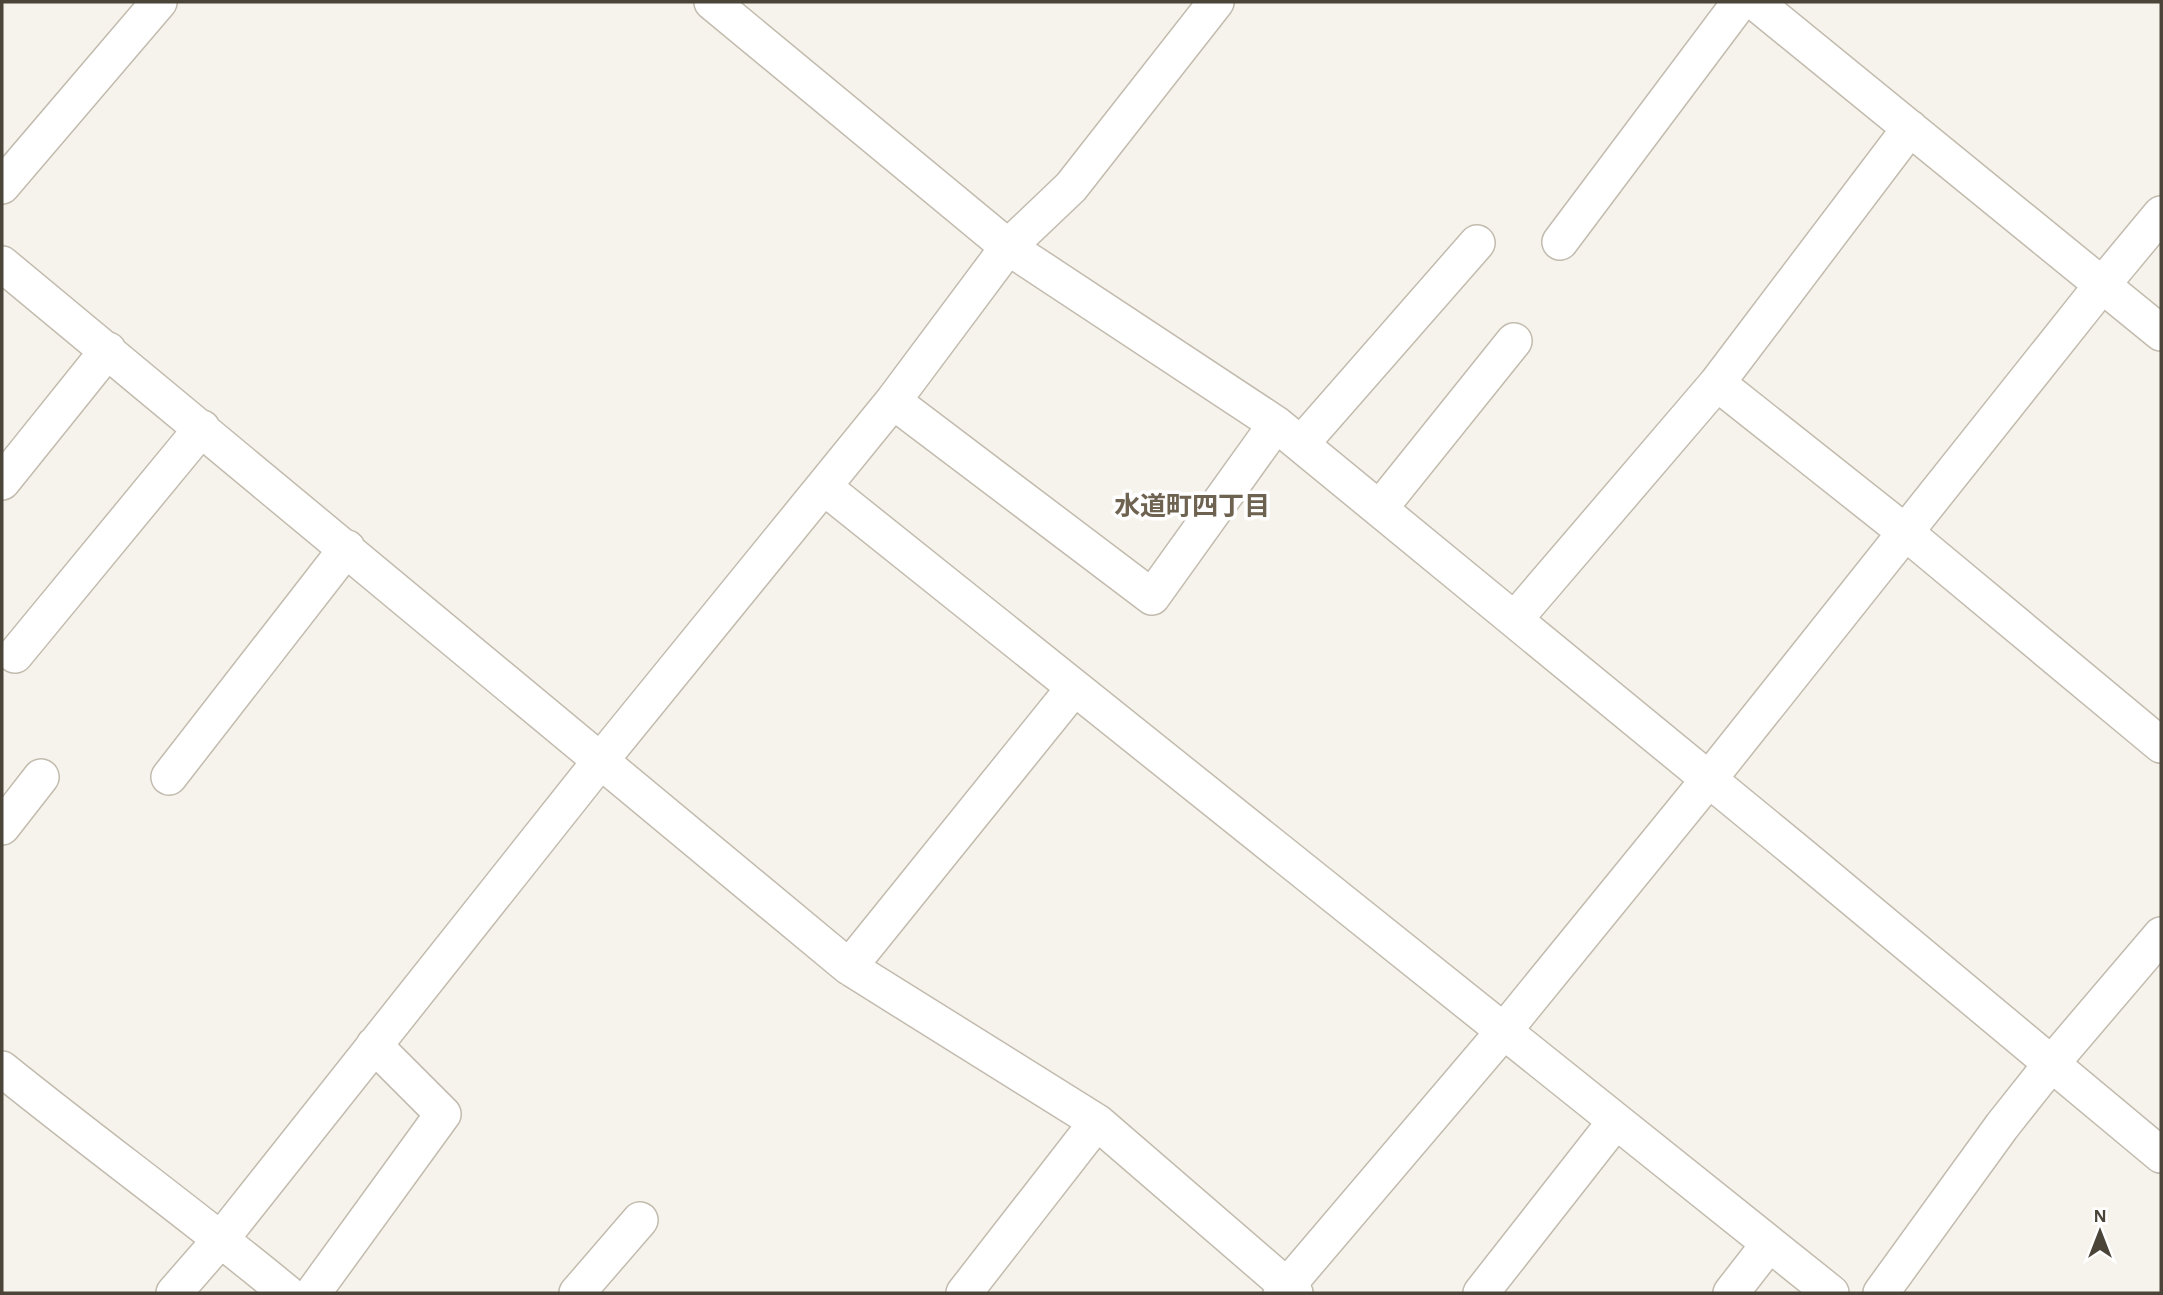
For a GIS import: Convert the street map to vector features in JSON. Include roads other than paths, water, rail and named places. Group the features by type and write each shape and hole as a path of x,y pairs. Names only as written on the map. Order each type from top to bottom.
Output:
{"street":[{"path":"2,186 159,2"},
{"path":"712,2 1008,247 1289,434 2161,1155"},
{"path":"174,1293 221,1239 601,760 893,401 1008,247 1070,187 1216,2"},
{"path":"1560,242 1740,2"},
{"path":"1755,2 2161,333"},
{"path":"1515,619 1717,383 1910,128"},
{"path":"2,264 849,967 1097,1122 1287,1291 1709,779 2161,214"},
{"path":"893,401 1152,597 1289,434 1477,243"},
{"path":"1380,508 1514,341"},
{"path":"2,482 108,350"},
{"path":"1717,383 1905,532 2161,745"},
{"path":"15,654 202,428"},
{"path":"824,486 1830,1293"},
{"path":"169,777 347,548"},
{"path":"849,967 1074,688"},
{"path":"2,827 41,777"},
{"path":"1881,1293 2002,1126 2161,935"},
{"path":"313,1293 443,1114 374,1045"},
{"path":"2,1069 287,1293"},
{"path":"964,1293 1097,1122"},
{"path":"1480,1293 1615,1122"},
{"path":"577,1293 640,1220"},
{"path":"1731,1293 1769,1244"}],"district":[{"name":"水道町四丁目","path":"1192,506"}]}
